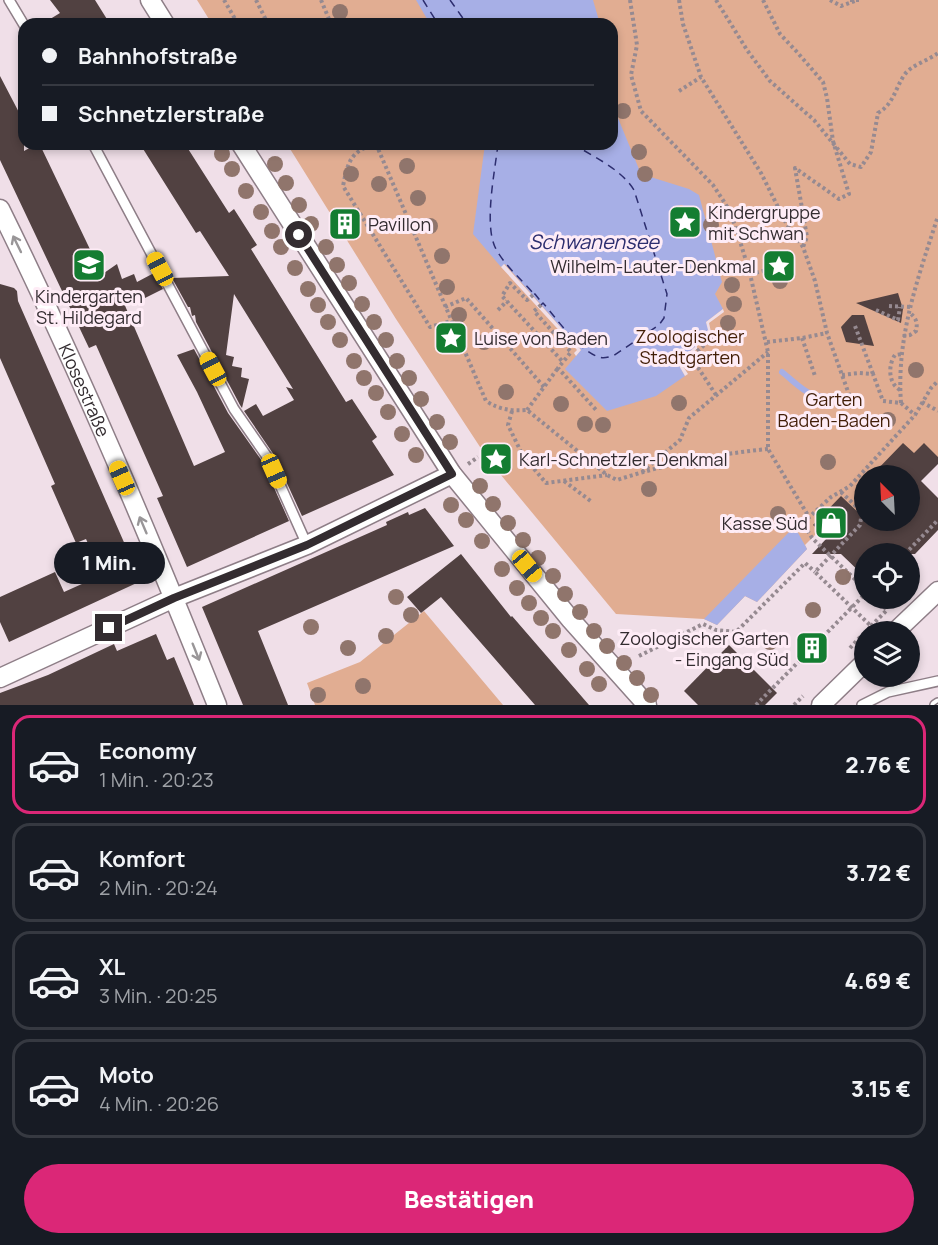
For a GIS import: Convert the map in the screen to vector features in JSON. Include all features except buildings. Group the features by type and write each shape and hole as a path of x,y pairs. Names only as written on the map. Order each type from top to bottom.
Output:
{"street":[{"path":"150,0 161,18"},
{"path":"245,150 452,474 571,620 646,705"},
{"name":"Klosestraße","path":"0,209 87,398 218,705"},
{"path":"0,678 174,598 307,545 452,474"},
{"path":"907,621 938,591"},
{"path":"822,705 854,673"}],"lane":[{"path":"9,0 20,18"},
{"path":"96,150 234,409 268,458 307,545"},
{"path":"862,705 888,692 938,681"}],"path":[{"path":"224,0 234,18"},
{"path":"256,0 264,18"},
{"path":"321,0 328,18"},
{"path":"630,0 637,45 631,75 641,111 722,196 732,218 750,274 767,342 768,449 808,517"},
{"path":"679,0 683,24 700,77 761,173 786,223 803,248 815,281 826,333 851,400"},
{"path":"717,0 747,50 770,81 814,120 850,164 861,167 871,152 878,113 888,107 907,72 938,53"},
{"path":"763,0 780,34 823,82 833,141 849,194 839,199 795,168 807,237 803,248"},
{"path":"830,0 841,6 861,0"},
{"path":"850,0 855,1"},
{"path":"679,91 700,77"},
{"path":"360,150 348,163 343,186 430,327 451,321"},
{"path":"379,150 486,401 498,408 512,411 527,410 607,475 617,480 642,472 729,453 768,449"},
{"path":"349,218 359,212"},
{"path":"901,403 903,336 909,309 938,216"},
{"path":"750,274 776,268"},
{"path":"533,295 527,300 510,283 502,296 563,362"},
{"path":"445,307 466,298 544,387"},
{"path":"498,310 507,302"},
{"path":"527,410 571,351 534,311 541,305"},
{"path":"889,306 909,309 918,324 916,331 903,336"},
{"path":"876,310 898,320 900,307"},
{"path":"855,326 883,402 901,403 915,415"},
{"path":"716,394 691,357 723,328"},
{"path":"767,342 826,333"},
{"path":"802,338 815,376"},
{"path":"642,472 680,440 689,418 768,352"},
{"path":"900,390 892,382 890,364 895,355 902,354"},
{"path":"558,368 597,411"},
{"path":"842,375 859,372 873,374"},
{"path":"872,465 915,415 931,388 938,381"},
{"path":"922,402 938,411"},
{"path":"512,411 508,424 523,456 546,483 607,475"},
{"path":"563,481 592,502"},
{"path":"854,483 831,497 803,523 812,538 854,578"},
{"path":"814,572 860,525 862,512 841,492"},
{"path":"916,543 938,520"},
{"path":"639,656 703,624 716,630 736,632 805,563 866,621"},
{"path":"756,705 852,608"},
{"path":"876,621 886,609"}],"green space":[{"name":"Zoologischer Stadtgarten","path":"197,0 938,0 938,464 854,465 854,521 825,525 805,545 807,549 757,602 745,596 717,625 704,619 616,614 496,469 502,465 503,460 500,454 495,451 484,453 396,319 291,150 618,150 618,18 208,18"},
{"path":"424,611 503,705 315,705 307,683 360,662"}],"water":[{"path":"416,0 593,0 598,18 426,18"},
{"name":"Schwanensee","path":"618,118 641,174 689,189 699,195 722,282 715,294 723,309 706,322 709,330 694,342 695,347 677,362 685,376 656,396 607,411 565,369 581,350 505,264 501,267 473,234 484,150 618,150","holes":["682,205 694,218 696,232 687,238 674,219 676,206"]},
{"path":"792,529 797,531 807,549 757,602 745,596 717,625 704,619"}],"pier":[{"path":"504,264 581,350 576,356 574,353 577,350 501,267"},
{"path":"723,309 724,312 709,323 711,332 697,343 697,349 681,363 688,374 685,376 677,362 695,347 693,342 708,330 706,322"}],"waterway":[{"path":"782,372 813,395 838,396"}],"ferry route":[{"path":"423,0 434,18"},
{"path":"450,0 463,18"},
{"path":"497,150 490,225 498,253 533,295 535,294 542,303 541,305 543,303 576,341 591,354 606,358 613,356 659,325 664,318 667,294 634,190 615,170 583,150"}],"place":[{"name":"Kindergruppe mit Schwan","path":"685,222"},
{"name":"Pavillon","path":"345,224"},
{"name":"Kindergarten St. Hildegard","path":"89,265"},
{"name":"Wilhelm-Lauter-Denkmal","path":"779,266"},
{"name":"Luise von Baden","path":"451,338"},
{"name":"Karl-Schnetzler-Denkmal","path":"496,459"},
{"name":"Kasse Süd","path":"831,523"},
{"name":"Zoologischer Garten - Eingang Süd","path":"812,648"}],"route":[{"path":"109,628 174,598 307,545 452,474 299,235"}],"park label":[{"name":"Garten Baden-Baden","path":"834,409"}]}
